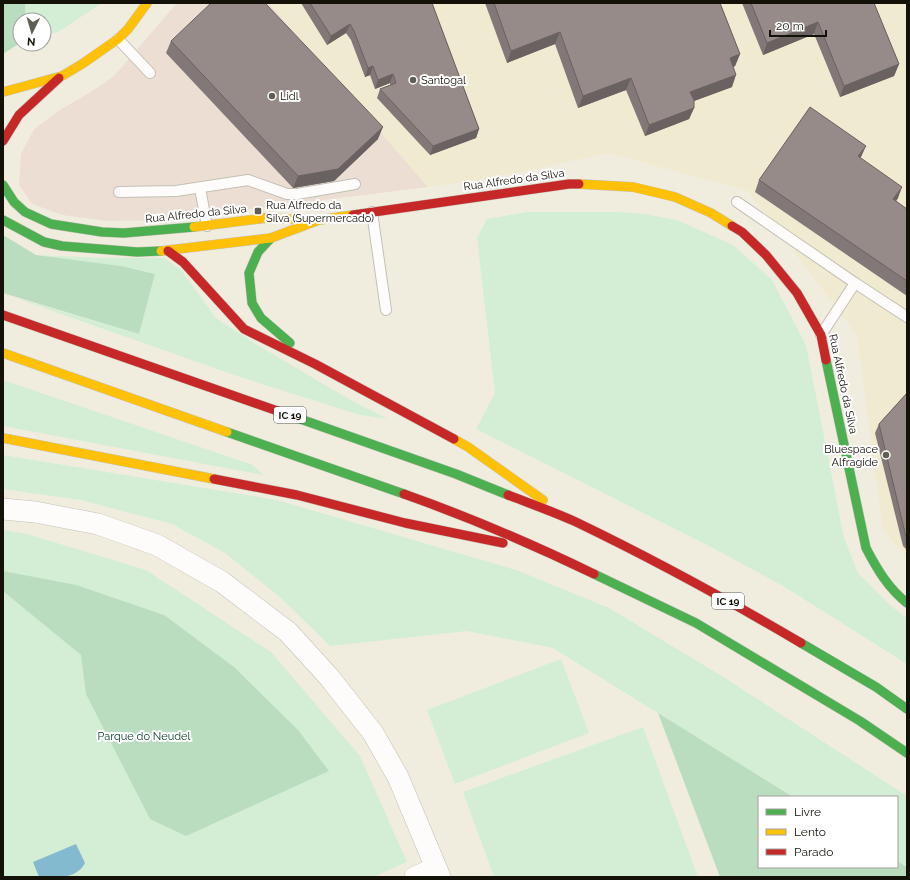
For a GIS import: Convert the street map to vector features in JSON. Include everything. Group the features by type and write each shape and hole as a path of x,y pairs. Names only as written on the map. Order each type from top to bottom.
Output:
{"main road":[{"path":"3,141 19,115 62,76 99,53 118,39 128,29 147,3"},
{"path":"3,92 62,76"},
{"name":"Rua Alfredo da Silva","path":"3,185 14,202 25,212 51,224 124,233 207,226 266,218 319,220 569,184 633,187 675,197 711,213 742,232 766,255 797,293 821,335 866,548 881,576 896,595 907,603"},
{"name":"Rua Alfredo da Silva","path":"3,220 44,242 62,246 137,252 168,251 271,238 319,220"},
{"name":"Rua Alfredo da Silva","path":"124,233 148,241 168,251"},
{"path":"271,238 258,252 249,273 252,303 261,318 315,364"},
{"path":"168,251 183,262 244,329 315,364 468,447 575,522"},
{"name":"IC 19","path":"3,315 456,474 575,522 750,613 876,687 907,709"},
{"path":"3,353 446,509 548,552 696,623 860,720 907,753"},
{"path":"3,438 297,495 405,523 548,552"}],"street":[{"path":"3,509 35,512 98,524 156,545 222,582 288,632 329,677 372,733 398,777 438,872 415,877"}],"lane":[{"path":"118,39 150,73"},
{"path":"119,192 176,191 248,180 287,194 297,194 355,184"},
{"path":"200,188 207,226"},
{"path":"738,202 907,318"},
{"path":"372,212 386,310"},
{"path":"821,335 855,283"}],"shaded area":[{"path":"177,3 269,3 428,187 164,220 107,221 62,215 32,204 19,185 21,154 34,129 60,110 114,76"},
{"path":"269,3 907,3 907,558 883,530 857,335 748,191 609,153 485,179 428,187"}],"green space":[{"path":"3,3 25,3 26,12 12,12 12,48 3,54"},
{"path":"25,3 102,3 58,32 52,34 52,12 26,12"},
{"path":"527,212 617,212 644,214 677,220 733,245 772,280 806,345 844,538 858,573 891,606 907,618 907,664 783,586 709,546 476,429 495,393 477,238 487,219"},
{"path":"3,235 36,255 121,266 155,274 139,334 3,293"},
{"path":"36,255 104,258 164,258 181,270 216,318 259,346 354,402 388,419 360,415 237,376 10,296 139,334 155,274 121,266"},
{"path":"3,380 253,465 263,475 3,426"},
{"path":"3,455 277,500 519,571 609,608 722,676 907,796 907,867 898,862 898,796 791,796 553,648 467,631 330,646 281,598 225,553 172,524 81,500 3,489"},
{"name":"Parque do Neudel","path":"3,530 27,534 146,570 271,652 360,756 407,862 373,877 3,877"},
{"path":"3,571 76,585 164,615 234,667 298,730 329,771 186,836 150,819 86,694 81,655 3,591"},
{"path":"561,659 589,733 455,784 427,710"},
{"path":"658,713 791,796 758,796 758,868 898,868 898,862 907,867 907,877 720,877"},
{"path":"643,727 698,877 494,877 463,792"}],"water":[{"path":"76,844 85,863 81,868 71,875 59,877 39,877 33,862"}],"building":[{"name":"Lidl","path":"211,3 265,3 383,127 338,169 298,176 171,41"},
{"name":"Santogal","path":"310,3 432,3 479,129 433,146 380,89 396,83 393,74 378,80 373,66 368,68 350,24 331,36"},
{"path":"494,3 720,3 740,54 730,58 736,75 690,92 694,100 694,108 649,125 631,78 583,96 560,32 511,51"},
{"path":"751,3 874,3 899,64 844,86 818,22 767,43"},
{"path":"810,107 866,146 858,156 902,187 893,199 907,209 907,281 759,180"},
{"path":"907,393 907,538 879,424"}],"traffic: fast":[{"path":"3,185 14,202 25,212 51,224 102,232 124,233 194,227"},
{"path":"3,220 44,242 62,246 137,252 161,251"},
{"path":"271,238 258,252 249,273 252,303 261,318 290,343"},
{"path":"826,360 866,548 884,578 894,591 907,603"},
{"path":"289,415 456,474 508,495"},
{"path":"227,432 404,494"},
{"path":"594,574 696,623 860,721 907,753"},
{"path":"801,643 876,687 907,709"}],"traffic: slow":[{"path":"3,92 62,76 82,64 118,39 128,29 147,3"},
{"path":"579,184 633,187 675,197 711,213 732,226"},
{"path":"161,251 271,238 319,220 353,215"},
{"path":"194,227 266,218 308,220"},
{"path":"3,353 227,432"},
{"path":"3,438 214,479"},
{"path":"454,439 468,447 543,500"}],"traffic: jam":[{"path":"3,141 19,115 59,78"},
{"path":"353,215 569,184 579,184"},
{"path":"732,226 742,232 766,255 797,293 821,335 826,360"},
{"path":"168,251 183,262 244,329 315,364 454,439"},
{"path":"3,315 289,415"},
{"path":"214,479 297,495 405,523 503,543"},
{"path":"404,494 500,531 594,574"},
{"path":"508,495 551,511 633,550 801,643"}],"place":[{"name":"Santogal","path":"413,80"},
{"name":"Lidl","path":"272,96"},
{"name":"Rua Alfredo da Silva (Supermercado)","path":"258,211"},
{"name":"Bluespace Alfragide","path":"886,455"}]}
